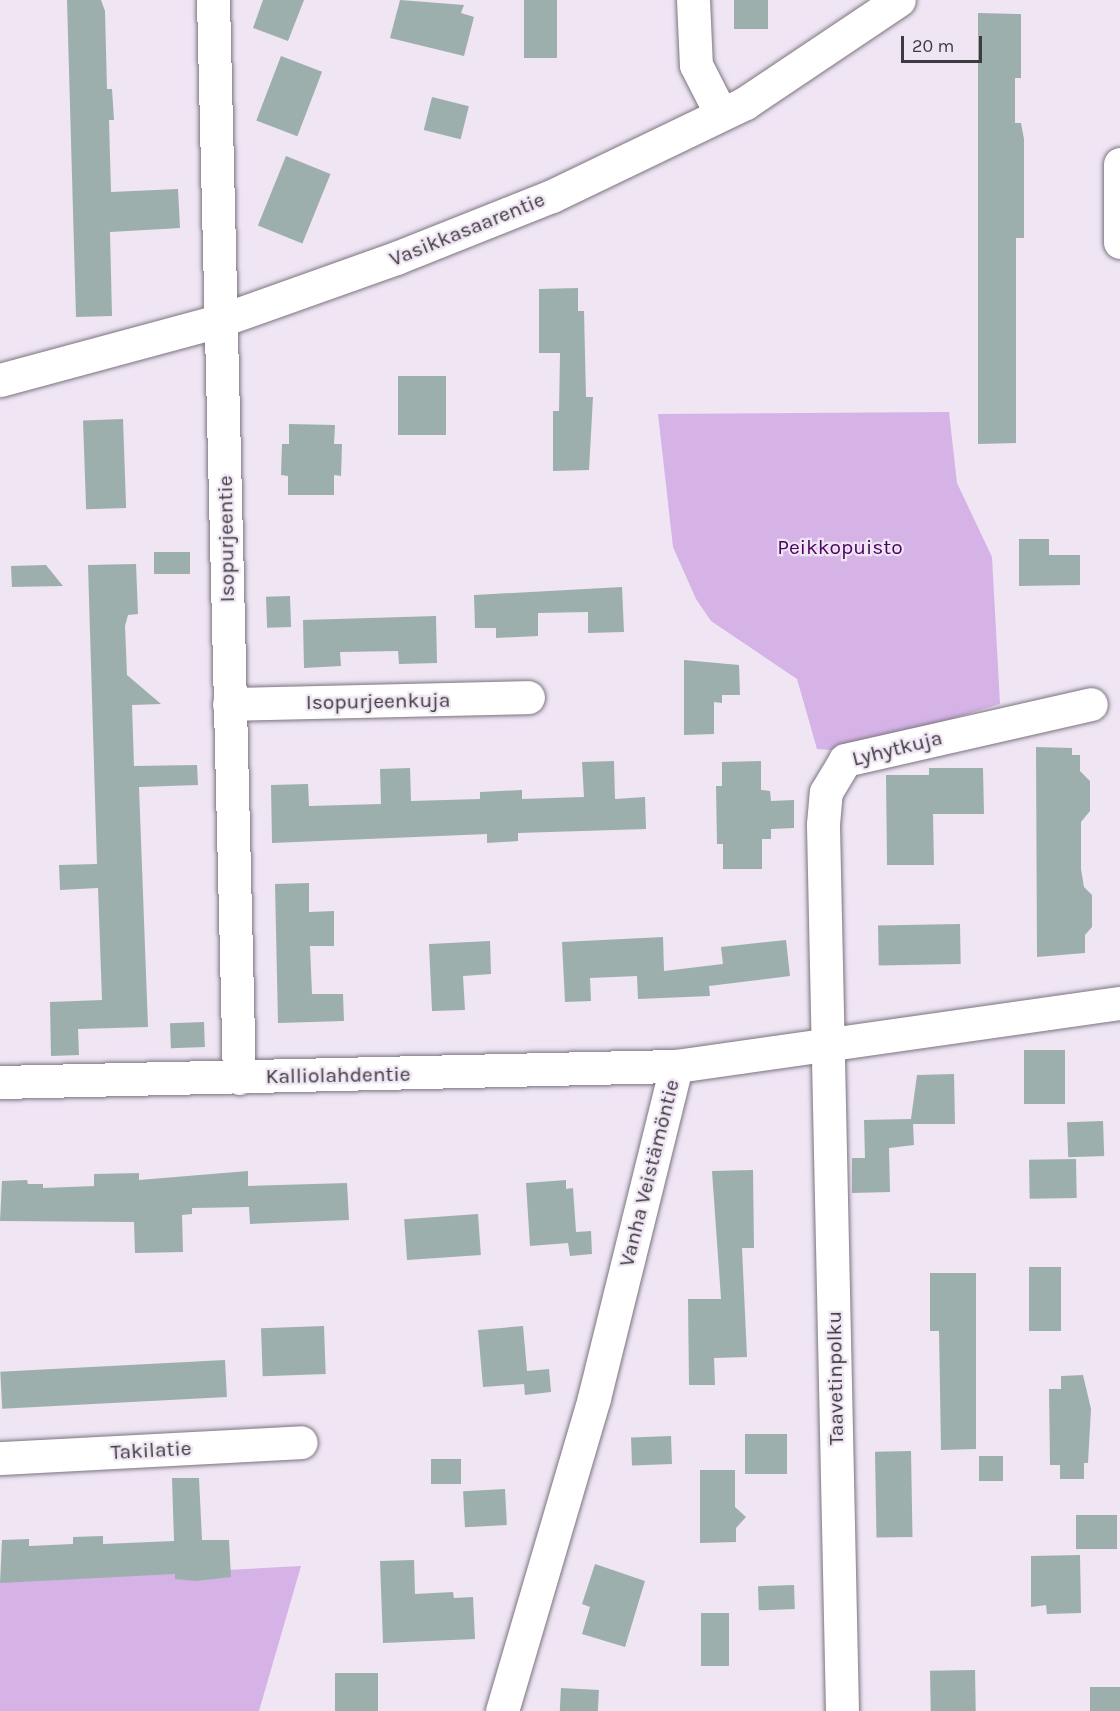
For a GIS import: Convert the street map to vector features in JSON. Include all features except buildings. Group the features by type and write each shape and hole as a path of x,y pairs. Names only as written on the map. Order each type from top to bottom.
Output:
{"street":[{"name":"Isopurjeentie","path":"213,0 239,1078"},
{"path":"693,0 696,65 721,114"},
{"name":"Vasikkasaarentie","path":"0,380 222,320 396,258 552,196 721,114 796,70 899,0"},
{"path":"1120,164 1120,242"},
{"name":"Isopurjeenkuja","path":"229,704 528,697"},
{"name":"Lyhytkuja","path":"829,1045 823,824 826,792 845,760 1091,704"},
{"name":"Vanha Veistämöntie","path":"502,1711 594,1398 676,1066 1120,1003"},
{"name":"Taavetinpolku","path":"829,1045 842,1711"},
{"name":"Kalliolahdentie","path":"0,1082 676,1066"},
{"name":"Takilatie","path":"0,1458 301,1442"}],"green space":[{"name":"Peikkopuisto","path":"949,412 957,483 992,557 1000,704 844,751 817,749 797,679 711,621 696,599 673,547 658,414"},
{"path":"301,1566 259,1711 0,1711 0,1582"}]}
